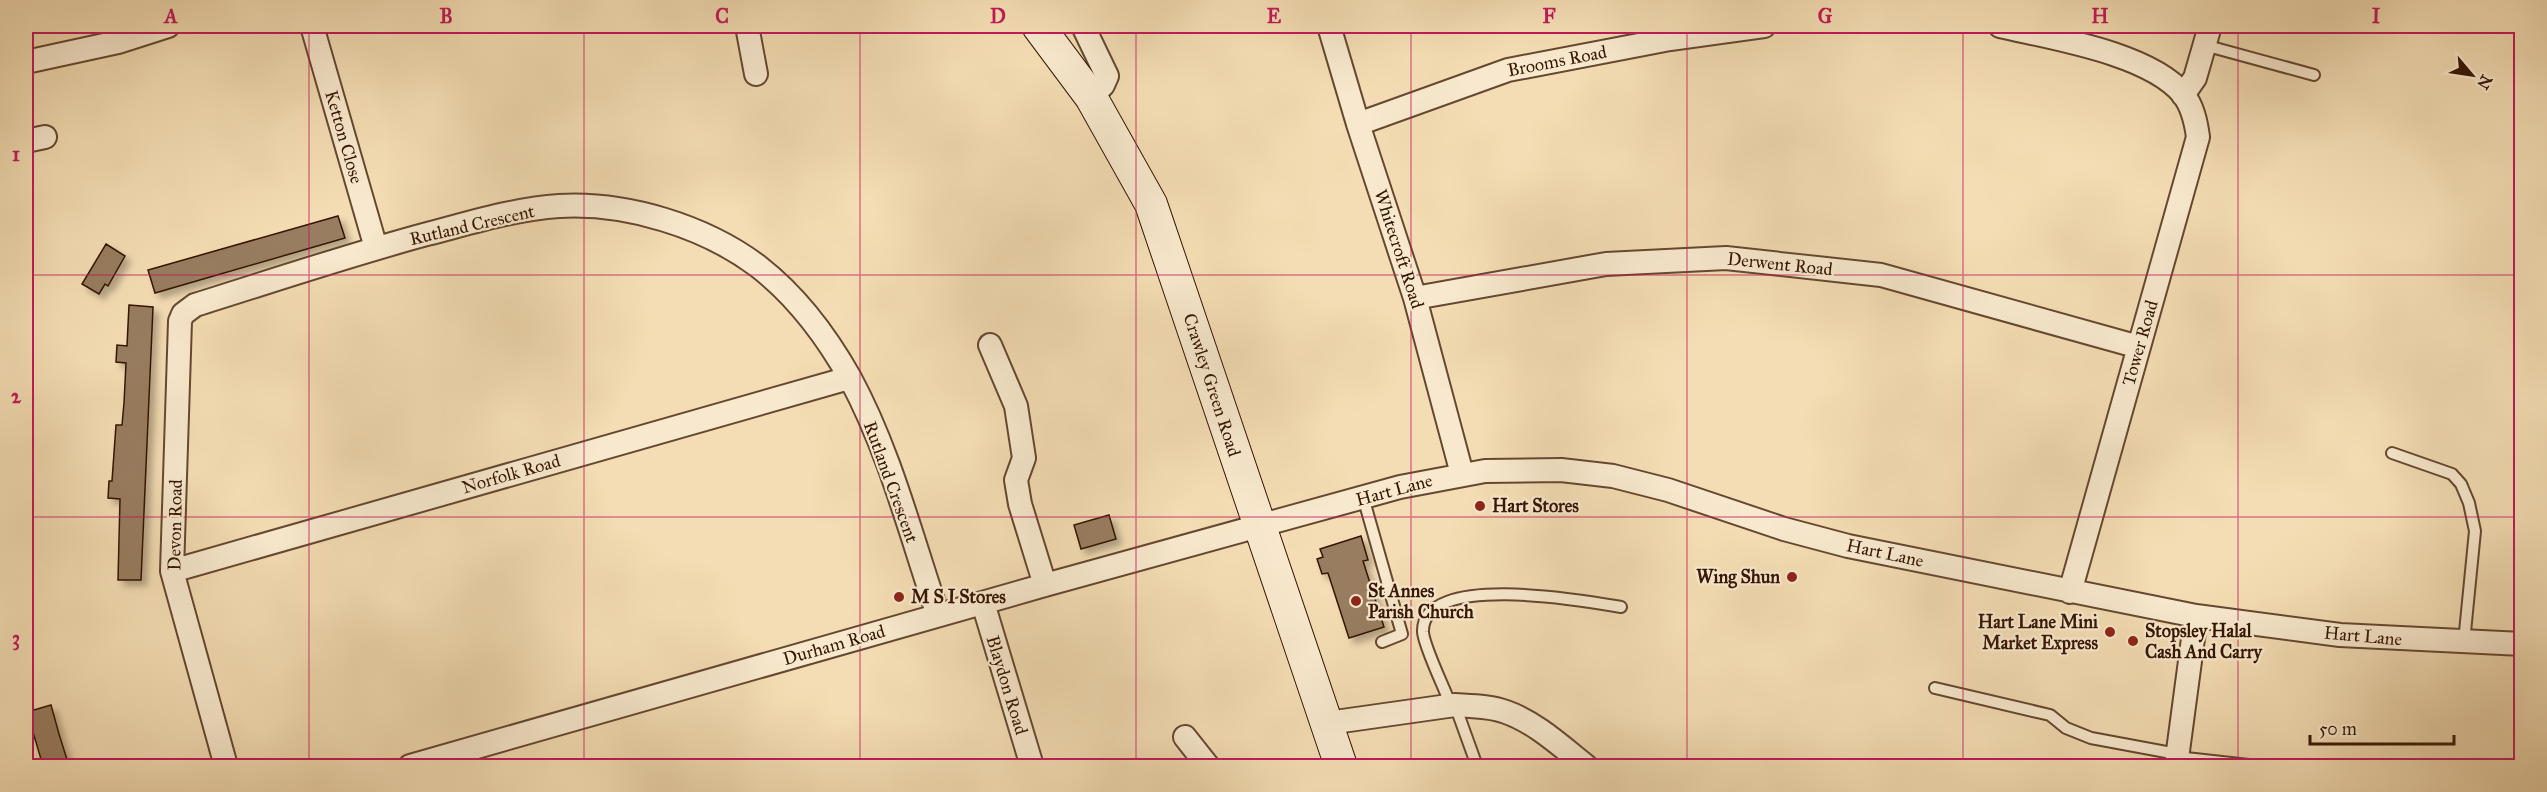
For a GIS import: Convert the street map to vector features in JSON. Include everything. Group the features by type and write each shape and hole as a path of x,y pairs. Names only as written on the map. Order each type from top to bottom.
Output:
{"street":[{"path":"26,62 118,42 168,26"},
{"name":"Ketton Close","path":"312,26 376,248"},
{"path":"747,26 756,74"},
{"name":"Crawley Green Road","path":"1038,26 1091,97 1151,204 1341,766"},
{"path":"1083,26 1107,76 1103,85 1091,97"},
{"name":"Whitecroft Road","path":"1329,26 1358,124 1415,298 1462,474"},
{"name":"Brooms Road","path":"1358,124 1508,70 1669,32 1764,26"},
{"path":"2000,26 2110,52 2163,77 2183,94 2195,78 2207,35"},
{"name":"Tower Road","path":"2070,592 2198,137 2195,117 2183,94"},
{"name":"Rutland Crescent","path":"183,314 195,305 376,248 488,218 559,206 630,210 696,230 759,267 812,319 849,378 881,443 938,615"},
{"name":"Derwent Road","path":"1415,298 1606,264 1726,258 1881,275 2139,347"},
{"name":"Devon Road","path":"183,314 180,321 172,571 226,766"},
{"path":"990,345 1016,406 1024,458 1016,480 1020,504 1045,585"},
{"name":"Norfolk Road","path":"172,571 849,378"},
{"name":"Hart Lane","path":"1259,526 1364,497 1462,474 1537,470 1613,476 1668,490 1807,536 2070,592 2196,616 2340,635 2522,644"},
{"name":"Durham Road","path":"410,766 1259,526"},
{"name":"Blaydon Road","path":"983,603 1032,766"},
{"path":"2177,759 2196,616"},
{"path":"1328,723 1453,705 1506,712 1549,737 1586,766"},
{"path":"1185,737 1208,766"}],"lane":[{"path":"2207,35 2314,75"},
{"path":"2392,453 2452,474 2461,484 2469,503 2475,531 2464,642"},
{"path":"1364,497 1402,634 1382,642"},
{"path":"1477,766 1423,633 1426,617 1438,604 1485,595 1553,595 1621,607"},
{"path":"1935,688 2050,715 2066,728 2091,738 2177,759 2258,766"}],"building":[{"path":"338,216 345,238 155,293 148,270"},
{"path":"106,244 125,256 108,286 105,284 99,294 82,284"},
{"path":"129,305 153,307 141,580 118,580 120,499 108,498 109,481 112,481 116,425 122,425 124,403 126,363 116,362 117,345 127,346"},
{"path":"1109,515 1116,539 1081,549 1074,525"},
{"name":"St Annes Parish Church","path":"1361,536 1368,560 1363,561 1384,627 1349,638 1328,573 1322,574 1317,559 1323,557 1320,549"},
{"path":"51,705 69,766 43,766 27,712"}],"place":[{"name":"Hart Stores","path":"1480,506"},
{"name":"Wing Shun","path":"1792,577"},
{"name":"M S I Stores","path":"899,597"},
{"name":"St Annes Parish Church","path":"1356,601"},
{"name":"Hart Lane Mini Market Express","path":"2110,632"},
{"name":"Stopsley Halal Cash And Carry","path":"2133,641"}]}
